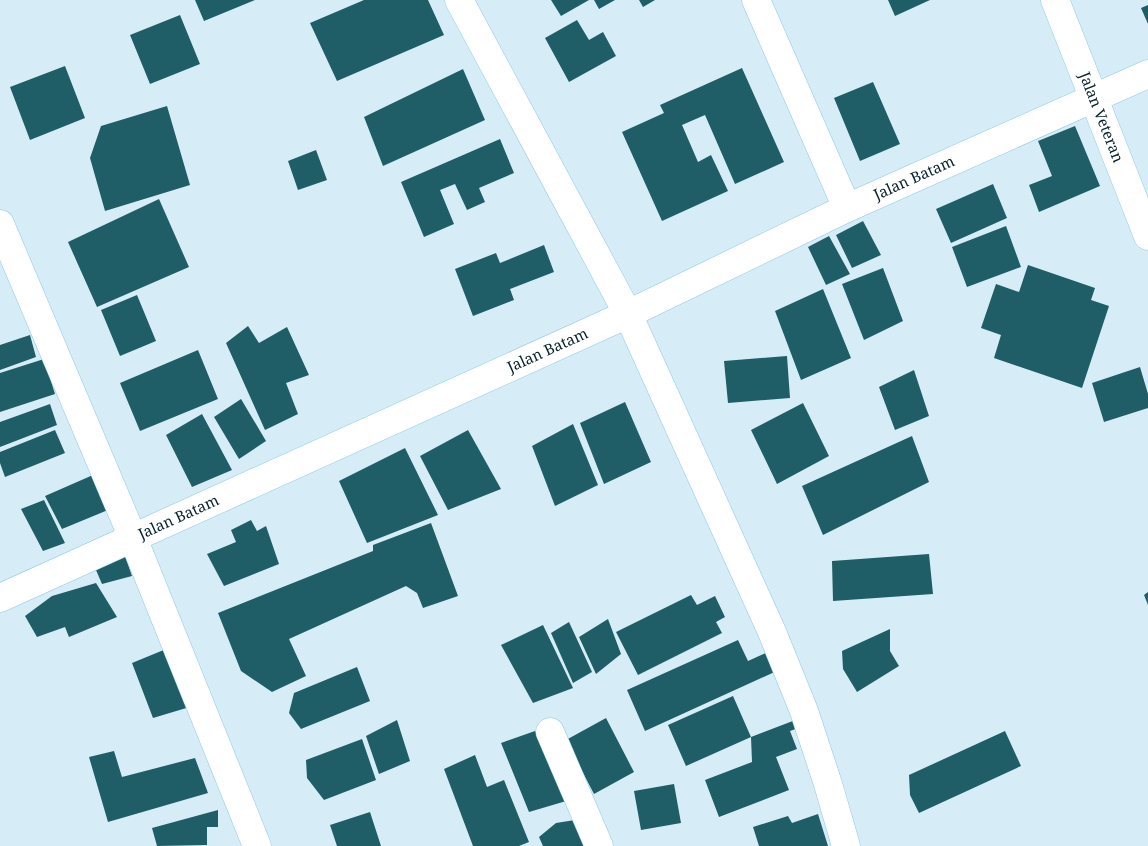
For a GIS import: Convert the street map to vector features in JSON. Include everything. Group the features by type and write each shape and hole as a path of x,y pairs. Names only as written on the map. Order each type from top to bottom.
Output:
{"street":[{"path":"459,0 628,314 772,632 804,711 846,846"},
{"path":"756,0 847,208"},
{"name":"Jalan Veteran","path":"1056,0 1148,236"},
{"name":"Jalan Batam","path":"0,598 628,314 847,208 1148,74"},
{"path":"0,224 133,538 257,846"},
{"path":"550,732 599,846"}],"building":[{"path":"195,0 255,0 204,21"},
{"path":"364,0 428,0 444,35 337,81 310,23"},
{"path":"551,0 589,0 561,16"},
{"path":"594,0 615,0 599,9"},
{"path":"639,0 655,0 643,7"},
{"path":"888,0 930,0 895,16"},
{"path":"1148,5 1148,24 1141,8"},
{"path":"180,15 200,64 150,84 130,35"},
{"path":"577,20 589,40 603,32 616,56 569,82 545,38"},
{"path":"65,66 85,118 30,140 10,87"},
{"path":"742,68 784,162 735,184 705,115 682,125 698,162 711,155 728,191 662,221 622,132 664,113 660,105"},
{"path":"463,69 485,120 383,166 364,117"},
{"path":"873,82 900,144 860,161 834,98"},
{"path":"167,106 190,185 105,211 90,158 101,126"},
{"path":"1075,126 1100,186 1039,212 1029,185 1052,176 1038,141"},
{"path":"500,139 514,173 479,188 485,202 467,210 455,184 440,190 454,224 424,237 401,182"},
{"path":"316,150 327,180 298,190 288,161"},
{"path":"993,184 1007,218 951,243 936,209"},
{"path":"159,199 189,267 97,307 68,242"},
{"path":"863,221 881,255 852,268 836,235"},
{"path":"1006,226 1021,267 967,287 952,247"},
{"path":"829,236 850,274 826,285 808,247"},
{"path":"544,245 554,272 510,289 514,300 473,316 455,269 496,253 500,263"},
{"path":"1028,265 1095,288 1091,300 1109,306 1082,388 994,358 1001,335 981,328 996,284 1019,292"},
{"path":"883,268 903,321 864,340 842,284"},
{"path":"823,289 851,358 801,380 775,311"},
{"path":"137,295 156,341 120,356 101,310"},
{"path":"248,326 259,343 287,327 309,375 286,383 298,414 265,430 226,343"},
{"path":"30,335 36,357 0,370 0,345"},
{"path":"198,350 218,399 140,431 120,383"},
{"path":"787,356 790,398 728,403 724,361"},
{"path":"44,359 55,394 0,412 0,373"},
{"path":"1140,367 1148,394 1148,408 1104,422 1092,383"},
{"path":"914,370 929,416 895,430 879,387"},
{"path":"241,399 266,441 239,459 214,417"},
{"path":"625,402 651,462 604,484 580,423"},
{"path":"803,403 829,456 777,484 751,430"},
{"path":"50,404 57,425 0,447 0,422"},
{"path":"202,414 232,470 192,487 166,435"},
{"path":"573,424 598,485 555,506 532,446"},
{"path":"55,430 65,453 5,477 0,463 0,452"},
{"path":"468,430 501,489 448,510 420,456"},
{"path":"912,436 929,482 823,535 802,486"},
{"path":"405,448 438,515 367,543 339,481"},
{"path":"93,475 108,510 62,529 45,496"},
{"path":"44,500 65,543 43,551 21,509"},
{"path":"251,520 257,531 266,526 279,564 224,586 207,554 236,542 231,530"},
{"path":"431,523 458,596 423,608 417,593 406,586 289,639 306,676 272,692 241,671 218,613 373,551 373,545"},
{"path":"123,550 132,576 102,584 93,563"},
{"path":"929,554 933,594 833,601 832,561"},
{"path":"96,583 117,617 69,637 65,627 37,637 25,616 52,596"},
{"path":"1148,592 1148,605 1144,595"},
{"path":"691,595 697,605 715,596 725,617 716,622 722,633 638,675 616,632"},
{"path":"608,619 621,654 596,674 579,637"},
{"path":"569,622 592,672 573,683 551,633"},
{"path":"543,625 573,688 533,703 501,645"},
{"path":"890,629 890,651 899,666 857,692 843,669 842,651"},
{"path":"738,640 748,661 770,651 779,670 645,731 627,690"},
{"path":"171,647 193,706 153,718 132,663"},
{"path":"357,667 370,701 301,729 289,713 294,693"},
{"path":"733,696 751,737 686,766 668,725"},
{"path":"606,718 634,772 594,794 566,740"},
{"path":"798,719 801,727 790,731 797,749 776,757 789,790 719,817 705,780 752,762 751,737"},
{"path":"397,720 410,761 379,774 366,736"},
{"path":"535,731 573,799 529,812 501,743"},
{"path":"1005,731 1021,766 919,813 910,795 909,775"},
{"path":"362,739 376,780 324,800 307,778 306,760"},
{"path":"114,751 122,777 195,758 208,793 108,822 89,757"},
{"path":"475,755 487,787 504,780 529,842 519,846 473,846 444,769"},
{"path":"674,784 681,823 641,830 634,791"},
{"path":"218,810 218,827 207,827 207,845 157,846 152,828"},
{"path":"370,812 381,846 337,846 330,825"},
{"path":"818,814 828,846 759,846 753,827 788,816 792,823"},
{"path":"575,820 588,846 543,846 539,837 556,823"}]}
